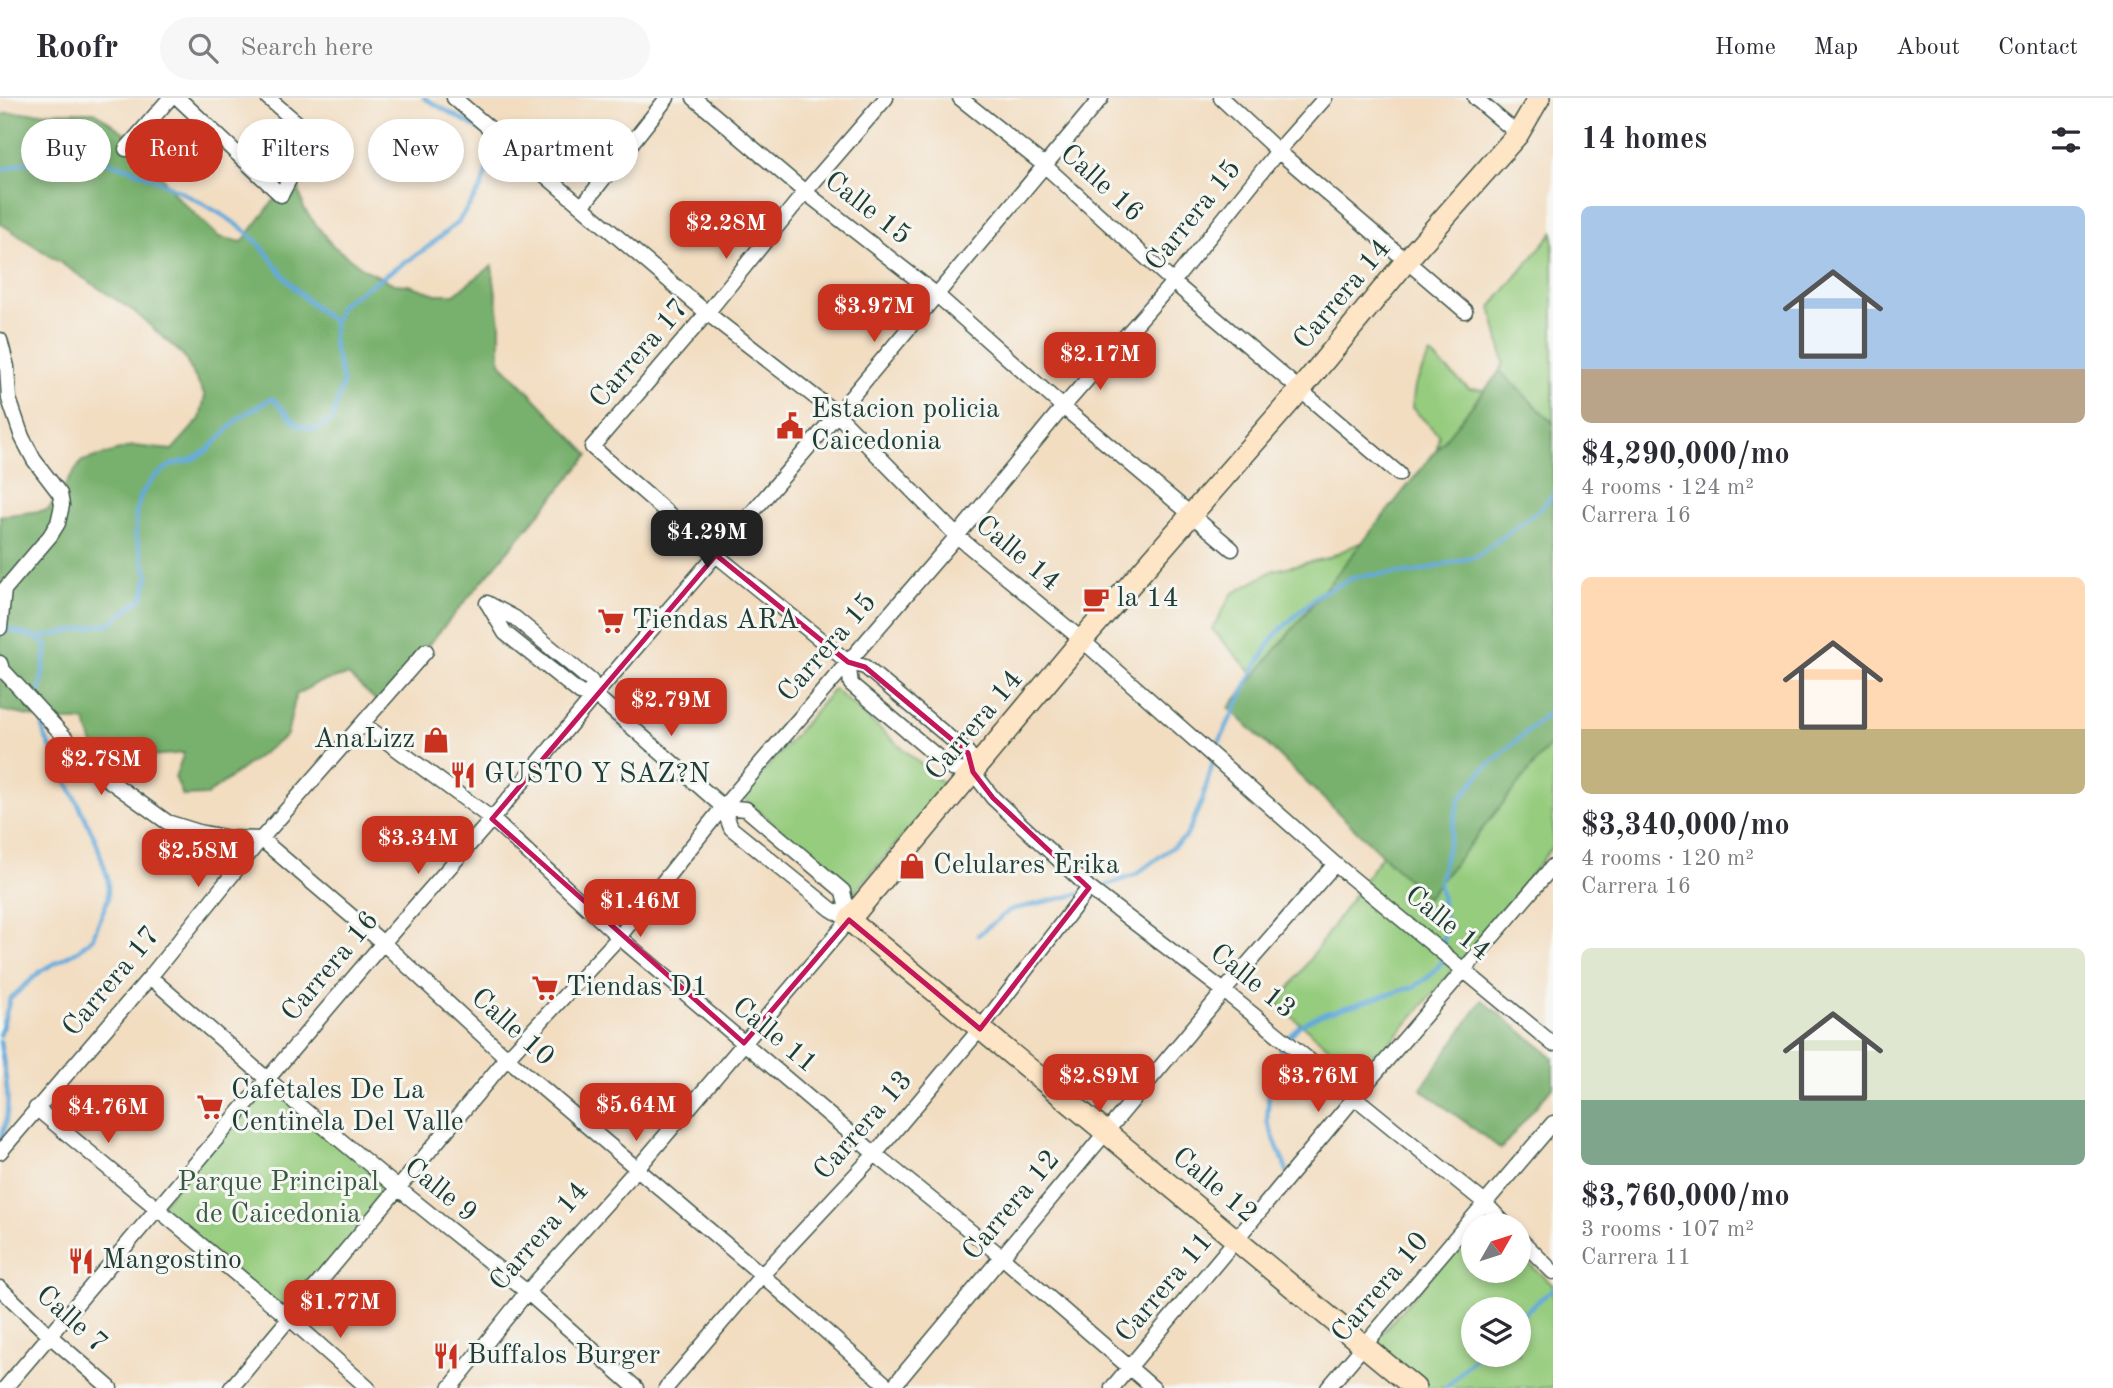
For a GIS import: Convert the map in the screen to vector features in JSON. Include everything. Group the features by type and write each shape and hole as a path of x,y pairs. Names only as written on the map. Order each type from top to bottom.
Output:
{"main road":[{"name":"Carrera 14","path":"849,920 1082,640 1518,134 1539,98"},
{"name":"Calle 12","path":"849,920 1415,1388"}],"street":[{"path":"152,119 170,98"},
{"path":"178,98 281,195 303,153 309,133 268,98"},
{"name":"Calle 14","path":"454,98 708,313 837,414 957,536 1082,640 1335,864 1553,1044"},
{"path":"583,205 667,98"},
{"name":"Calle 15","path":"694,98 805,192 937,295 1063,407 1232,549"},
{"name":"Carrera 17","path":"592,447 708,313 805,192 886,98"},
{"name":"Calle 16","path":"960,98 1044,165 1173,282 1399,474"},
{"name":"Carrera 16","path":"5,1388 837,414 1101,98"},
{"path":"1221,98 1278,151 1465,311"},
{"name":"Carrera 15","path":"231,1388 508,1058 619,937 723,807 957,536 1063,407 1173,282 1278,151 1325,98"},
{"path":"1475,98 1518,134"},
{"path":"0,340 8,367 9,399 22,437 34,460 60,494 62,505 58,523 50,536 4,590 0,628"},
{"name":"Calle 13","path":"592,447 716,555 848,662 865,667 968,754 973,772 993,798 1089,888 1224,990 1495,1213"},
{"name":"Calle 12","path":"595,695 580,693 505,633 487,603 515,618 591,681 595,695 723,807 731,828 831,909 849,920"},
{"name":"Carrera 17","path":"0,1152 150,977 261,839 426,652"},
{"name":"Calle 13","path":"848,662 852,684 952,769 973,772"},
{"path":"0,663 2,669 96,771 167,822 230,838 261,839"},
{"name":"Calle 11","path":"363,724 492,820 619,937 875,1154 1001,1256 1153,1388"},
{"name":"Calle 12","path":"723,807 746,809 843,891 849,920"},
{"name":"Calle 10","path":"261,839 383,943 508,1058 891,1388"},
{"name":"Carrera 12","path":"891,1388 1224,990 1335,864"},
{"name":"Carrera 11","path":"1112,1388 1354,1097 1553,866"},
{"name":"Carrera 13","path":"666,1388 762,1275 875,1154 980,1029 1089,888"},
{"name":"Carrera 14","path":"450,1388 527,1292 637,1169 849,920"},
{"name":"Calle 9","path":"150,977 267,1080 527,1292 636,1388"},
{"path":"36,1108 289,1318 368,1388"},
{"name":"Carrera 10","path":"1328,1388 1553,1123"},
{"path":"1531,1250 1553,1272"},
{"name":"Calle 7","path":"0,1288 110,1388"}],"highlighted area":[{"path":"716,555 848,662 865,667 968,753 973,772 993,798 1089,888 980,1029 849,920 744,1043 492,819"}],"green space":[{"path":"95,112 105,119 21,119 21,182 111,182 111,123 125,133 125,182 166,182 176,196 219,237 242,242 288,182 297,182 304,209 332,245 364,269 394,284 409,285 436,294 454,294 492,266 500,323 500,362 589,455 379,703 348,675 317,683 296,695 287,735 207,795 183,796 175,777 184,753 99,762 85,721 52,721 0,710 0,516 48,510 82,461 133,446 172,450 200,419 205,396 183,355 135,312 0,223 0,117 6,113"},
{"path":"1553,232 1553,846 1501,915 1362,1075 1278,1005 1397,833 1212,629 1232,594 1274,570 1327,558 1373,537 1435,462 1439,435 1412,408 1415,385 1430,354 1469,389 1488,390 1504,363 1491,307"},
{"path":"1500,371 1553,423 1553,741 1427,898 1229,708"},
{"path":"834,689 946,786 854,893 742,797"},
{"path":"1482,1000 1553,1057 1553,1086 1501,1149 1421,1089"},
{"name":"Parque Principal de Caicedonia","path":"267,1079 399,1189 289,1318 158,1209"},
{"path":"1461,1241 1461,1283 1531,1283 1531,1266 1553,1285 1553,1388 1411,1388 1368,1349"}],"waterway":[{"path":"4,628 37,638 111,623 143,597 148,577 136,536 136,512 142,493 154,477 171,465 191,460 208,450 240,417 272,398 298,425 316,430 332,420 343,382 333,343 334,323 341,304 424,250 458,222 481,188 493,150 486,133 424,98"},
{"path":"0,171 27,162 76,157 100,160 146,175 211,208 242,229 261,246 295,288 334,323"},
{"path":"1216,754 1219,742 1254,670 1275,635 1319,594 1357,576 1416,572 1477,556 1539,510 1553,495"},
{"path":"37,638 47,646 40,702"},
{"path":"1287,1171 1267,1121 1270,1081 1283,1043 1299,1026 1317,1016 1413,987 1430,976 1442,962 1445,922 1439,883 1459,800 1483,770 1553,709"},
{"path":"0,1035 10,999 41,971 79,950 93,937 108,899 108,879 96,841 44,734 42,718"},
{"path":"1097,889 1135,875 1186,837 1202,801 1213,762"},
{"path":"978,935 1010,910 1079,894"},
{"path":"0,1041 7,1104 7,1117 0,1141"},
{"path":"1531,1307 1553,1289"},
{"path":"1446,1388 1466,1367"}],"place":[{"name":"Estacion policia Caicedonia","path":"790,426"},
{"name":"la 14","path":"1096,599"},
{"name":"Tiendas ARA","path":"611,621"},
{"name":"AnaLizz","path":"436,740"},
{"name":"GUSTO Y SAZ?N","path":"463,775"},
{"name":"Celulares Erika","path":"912,866"},
{"name":"Tiendas D1","path":"545,988"},
{"name":"Cafetales De La Centinela Del Valle","path":"210,1107"},
{"name":"Mangostino","path":"81,1261"},
{"name":"Buffalos Burger","path":"446,1356"}]}
